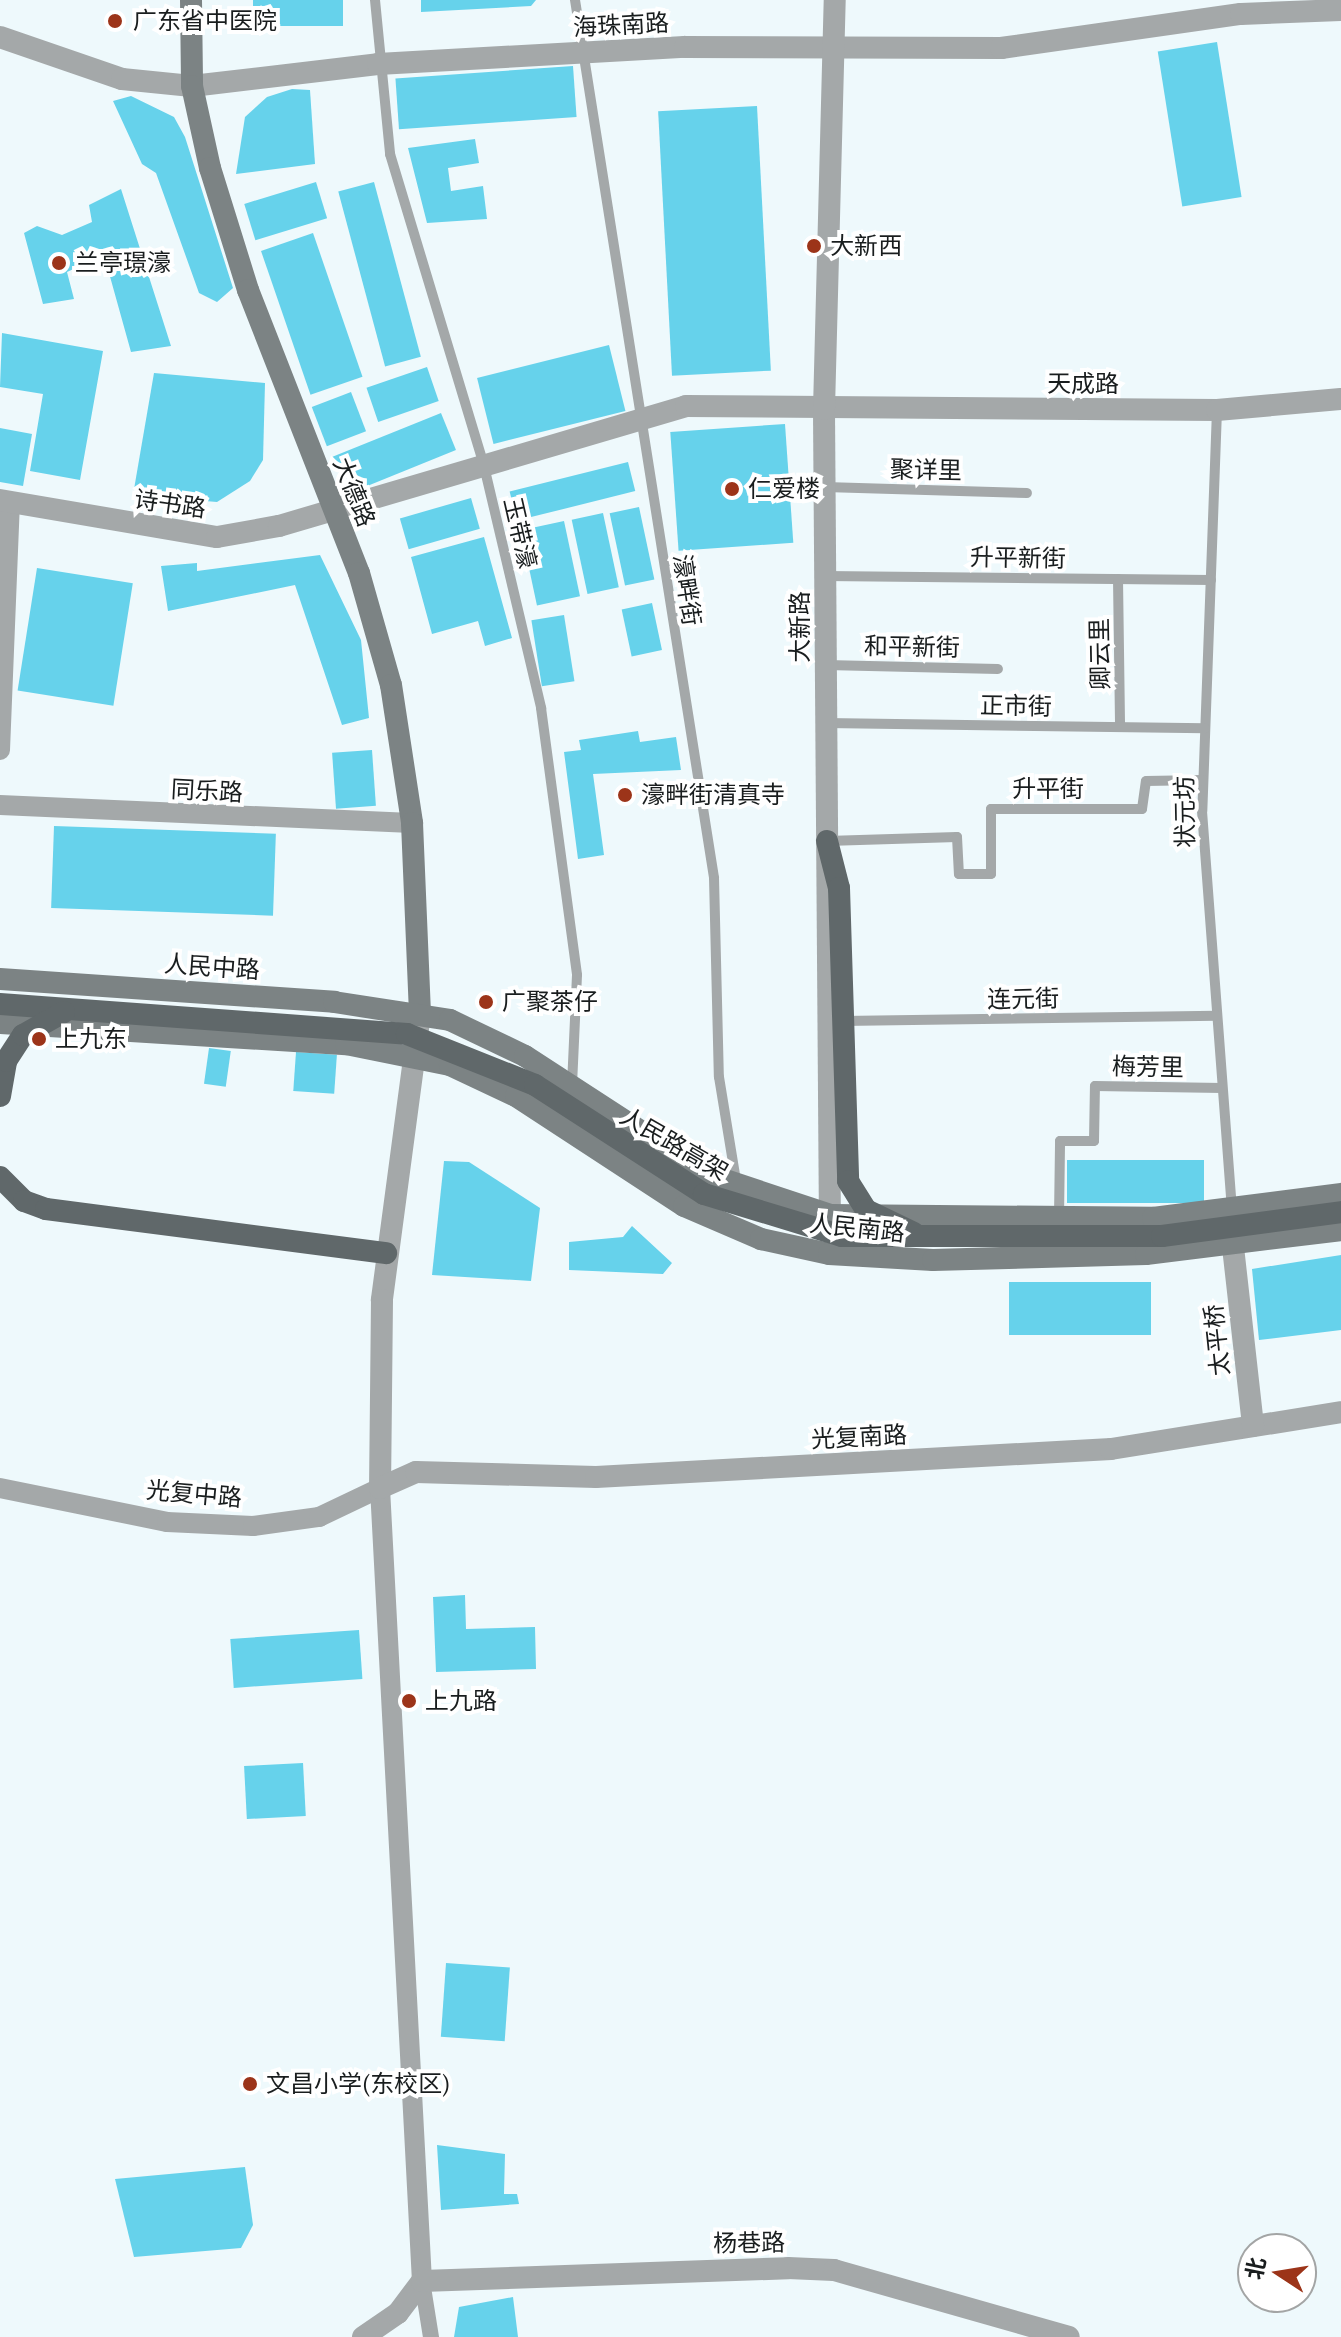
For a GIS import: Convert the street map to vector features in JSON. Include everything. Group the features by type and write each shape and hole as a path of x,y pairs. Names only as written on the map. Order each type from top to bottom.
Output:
{"main road":[{"name":"大德路","path":"191,0 192,86 248,290 377,629 412,823 420,1014"},
{"path":"827,841 839,888 848,1181 879,1220 951,1239"},
{"name":"人民中路","path":"0,979 420,1014"},
{"name":"人民路高架","path":"0,1004 407,1034 535,1085 645,1161 736,1208 842,1236 951,1239 1203,1233 1341,1212"},
{"path":"0,1096 6,1061 23,1035 76,1009"},
{"name":"人民南路","path":"420,1014 477,1030 572,1085 680,1159 737,1187 830,1215 1059,1219 1232,1213 1341,1194"},
{"path":"0,1023 346,1044 416,1056"},
{"name":"人民南路","path":"416,1056 516,1096 645,1184 722,1224 829,1254 1005,1259 1233,1247 1341,1230"},
{"path":"0,1177 24,1201 46,1209 386,1253"}],"street":[{"name":"大新路","path":"829,1254 824,409 835,0"},
{"name":"海珠南路","path":"0,37 122,79 192,86 378,64 582,53 833,44 1001,48 1241,14 1341,10"},
{"name":"天成路","path":"642,418 686,406 1217,410 1341,399"},
{"name":"诗书路","path":"5,501 217,537 332,509 642,418"},
{"path":"0,750 5,501"},
{"name":"同乐路","path":"0,805 412,823"},
{"path":"420,1014 386,1253 380,1488 422,2281 431,2337"},
{"name":"太平桥","path":"1233,1247 1253,1426"},
{"name":"光复南路","path":"380,1488 416,1472 596,1477 1111,1449 1341,1412"},
{"name":"光复中路","path":"0,1488 167,1522 253,1526 319,1517 380,1488"},
{"name":"杨巷路","path":"422,2281 569,2271 834,2270 1069,2337"},
{"path":"363,2337 398,2313 422,2281"}],"lane":[{"name":"玉带濠","path":"375,0 378,64 390,154 484,466 541,708 577,975 572,1085"},
{"name":"濠畔街","path":"575,0 714,878 719,1077 737,1187"},
{"name":"状元坊","path":"1217,410 1203,780 1232,1213"},
{"name":"聚详里","path":"825,487 1027,493"},
{"name":"升平新街","path":"825,576 1211,580"},
{"name":"卿云里","path":"1118,579 1120,727"},
{"name":"和平新街","path":"826,665 998,669"},
{"name":"正市街","path":"826,723 1205,728"},
{"name":"升平街","path":"827,841 957,837 959,874 991,874 991,809 1142,809 1146,781 1203,780"},
{"name":"连元街","path":"828,1021 1217,1016"},
{"name":"梅芳里","path":"1059,1219 1060,1141 1094,1141 1095,1086 1222,1088"}],"building":[{"path":"253,0 343,0 343,26 253,26"},
{"path":"421,0 536,0 531,6 421,12"},
{"path":"1217,42 1242,197 1182,206 1158,51"},
{"path":"573,66 577,117 399,129 395,78"},
{"path":"292,89 310,90 315,164 236,174 245,117 267,97"},
{"path":"131,96 174,117 185,137 233,288 217,302 199,293 156,173 142,164 113,101"},
{"path":"757,106 771,371 672,376 658,111"},
{"path":"475,139 479,163 448,168 451,191 483,186 487,219 427,223 408,148"},
{"path":"316,182 327,218 255,240 244,204"},
{"path":"374,182 421,357 385,366 338,192"},
{"name":"兰亭璟濠","path":"121,189 171,346 131,352 104,255 67,272 74,299 43,304 24,233 37,226 62,235 92,222 89,205"},
{"path":"313,233 362,377 310,395 261,251"},
{"path":"2,333 103,351 80,480 30,471 43,394 0,387"},
{"path":"609,345 625,411 493,444 477,378"},
{"path":"427,367 439,401 378,422 366,388"},
{"path":"154,373 265,383 263,460 250,481 217,502 133,495"},
{"path":"351,392 366,431 327,446 312,407"},
{"path":"441,413 456,450 348,494 333,457"},
{"name":"仁爱楼","path":"785,424 793,543 679,551 670,432"},
{"path":"0,428 32,434 23,486 0,482"},
{"path":"628,462 635,491 517,521 510,492"},
{"path":"471,498 480,529 409,549 400,518"},
{"path":"639,507 654,579 625,586 610,513"},
{"path":"603,513 619,587 588,594 572,520"},
{"path":"564,521 580,596 537,605 521,530"},
{"path":"484,537 512,638 485,646 478,621 432,634 411,557"},
{"path":"320,555 361,640 369,718 342,725 295,585 168,611 161,566 197,563 197,571"},
{"path":"37,568 133,583 113,706 18,690"},
{"path":"652,603 662,650 632,656 622,609"},
{"path":"564,615 574,681 542,686 531,620"},
{"path":"638,731 640,742 676,737 681,770 593,774 604,855 578,859 564,752 581,750 579,740"},
{"path":"372,750 376,806 336,809 332,753"},
{"path":"54,826 276,834 273,916 51,908"},
{"path":"209,1048 231,1051 226,1087 204,1084"},
{"path":"296,1052 337,1055 334,1094 293,1091"},
{"path":"1067,1160 1204,1160 1204,1203 1067,1203"},
{"path":"444,1161 469,1162 540,1208 531,1281 432,1275"},
{"path":"632,1226 672,1263 663,1274 569,1270 569,1242 623,1237"},
{"path":"1341,1255 1341,1330 1259,1340 1252,1269"},
{"path":"1009,1282 1151,1282 1151,1335 1009,1335"},
{"path":"465,1595 466,1629 535,1627 536,1669 436,1672 433,1597"},
{"path":"359,1630 362,1679 234,1688 230,1639"},
{"path":"303,1763 306,1816 247,1819 244,1766"},
{"path":"446,1963 510,1967 505,2041 441,2037"},
{"path":"437,2145 505,2154 504,2194 517,2194 519,2204 441,2210"},
{"path":"245,2167 253,2225 241,2248 134,2257 115,2179"},
{"path":"513,2297 518,2337 454,2337 459,2307"}],"place":[{"name":"广东省中医院","path":"115,21"},
{"name":"大新西","path":"814,246"},
{"name":"兰亭璟濠","path":"59,263"},
{"name":"仁爱楼","path":"732,489"},
{"name":"濠畔街清真寺","path":"625,795"},
{"name":"广聚茶仔","path":"486,1002"},
{"name":"上九东","path":"39,1039"},
{"name":"上九路","path":"409,1701"},
{"name":"文昌小学(东校区)","path":"250,2084"}]}
